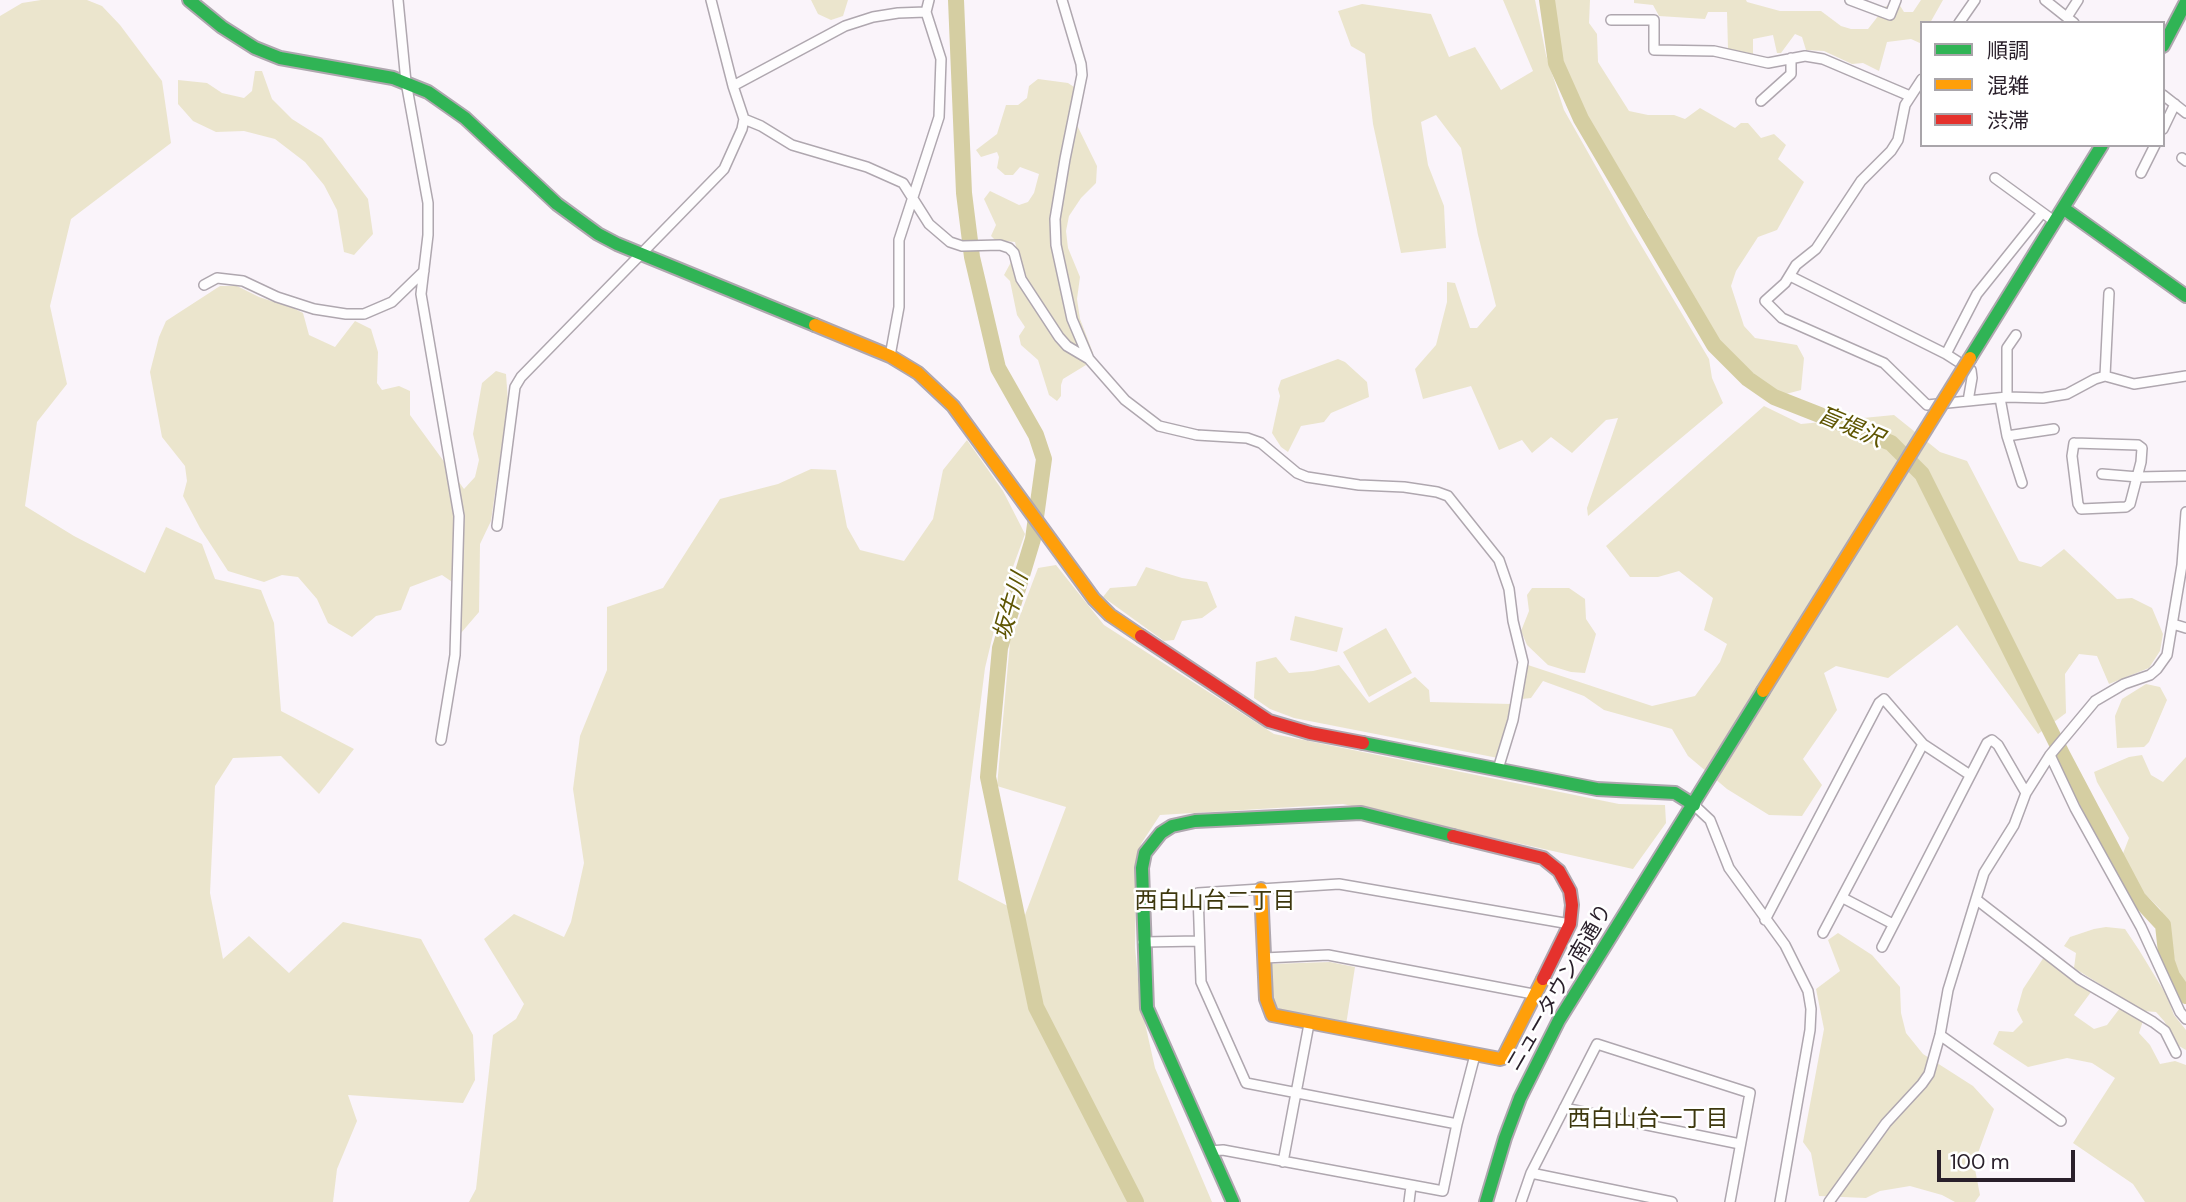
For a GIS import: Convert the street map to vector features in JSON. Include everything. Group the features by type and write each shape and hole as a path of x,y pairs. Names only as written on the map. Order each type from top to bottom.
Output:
{"street":[{"path":"189,0 234,36 280,58 354,70 406,82 428,92 465,118 575,219 607,239 890,356 918,373 953,406 982,443 1094,600 1139,636 1269,722 1310,733 1597,789 1675,793 1694,805 1710,820 1729,868 1785,946 1808,991 1810,1030 1780,1202"},
{"path":"398,0 406,82 428,202 428,235 421,294 458,516 455,654 441,740"},
{"path":"497,526 515,387 521,377 724,169 742,129 744,119 711,0"},
{"path":"890,356 899,307 899,240 914,200 920,168 939,117 941,59 926,12 929,0"},
{"path":"1062,0 1082,64 1082,75 1055,219 1056,245 1072,319 1089,359 1125,400 1159,426 1197,435 1247,438 1261,443 1297,473 1307,477 1359,485 1404,487 1448,496 1499,560 1509,589 1523,662 1513,720 1498,769"},
{"path":"1850,0 1891,15 1896,0"},
{"path":"1960,21 1975,0"},
{"path":"2045,0 2070,20 2078,0"},
{"path":"2165,42 2186,2"},
{"path":"733,86 845,26 898,13 926,12"},
{"path":"1611,20 1654,20 1654,50 1714,51 1768,63 1805,56 1824,59 1910,96"},
{"path":"1761,101 1791,74 1791,58"},
{"path":"1920,82 1901,116 1898,140 1891,151 1861,181 1823,241 1796,265 1765,302 1782,317 1884,363 1927,405 2004,397 2043,398 2067,394 2105,376 2134,384 2186,376"},
{"path":"2165,96 2182,108 2165,127"},
{"path":"744,119 800,148 888,174 903,183 929,224 950,242 962,247 1000,245 1009,248 1014,253 1021,279 1059,337 1078,354 1089,359"},
{"name":"ニュータウン南通り","path":"1486,1202 1505,1138 1538,1058 1559,1020 2101,147"},
{"path":"2141,173 2154,147"},
{"path":"1995,178 2054,221"},
{"path":"2063,208 2186,296"},
{"path":"1947,354 1977,294 2042,213"},
{"path":"204,285 217,278 243,281 277,297 314,309 364,314 392,302 424,271"},
{"path":"1790,275 1947,354 1971,370 1968,401"},
{"path":"2105,376 2109,293"},
{"path":"2016,335 2007,348 2004,397 2007,436 2022,483"},
{"path":"2007,436 2054,429"},
{"path":"2074,443 2138,445 2142,448 2138,477 2130,505 2081,509 2078,504 2072,456 2074,443"},
{"path":"2102,474 2138,477 2186,476"},
{"path":"1829,1202 1886,1123 1923,1084 1934,1062 1948,990 1984,873 2014,825 2026,793 2050,755 2095,701 2124,684 2150,675 2167,655 2182,565 2186,512"},
{"path":"2173,624 2186,628"},
{"path":"1765,920 1879,703 1887,699 1923,744 1970,775"},
{"path":"1882,947 1987,743 1992,740 1998,745 2026,793"},
{"path":"1823,933 1923,744"},
{"path":"2050,755 2075,808 2141,927 2180,1012 2186,1019"},
{"path":"1233,1202 1147,1008 1142,868 1145,853 1161,833 1172,826 1195,821 1354,813 1543,858 1559,871 1570,891 1572,905 1570,924 1503,1058 1500,1059 1272,1015 1266,999 1261,889"},
{"path":"1457,1124 1246,1083 1201,982 1198,893 1339,884 1570,924"},
{"path":"1843,898 1893,924"},
{"path":"1977,900 2079,979 2165,1031 2176,1053"},
{"path":"1143,942 1199,941"},
{"path":"1264,958 1328,955 1533,994"},
{"path":"1283,1162 1309,1024"},
{"path":"1940,1035 2061,1121"},
{"path":"1521,1202 1531,1173 1597,1044 1750,1093 1730,1202"},
{"path":"1210,1151 1223,1150 1443,1191 1475,1055"},
{"path":"1564,1108 1740,1144"},
{"path":"1531,1173 1672,1202"},
{"path":"1409,1202 1411,1186"}],"shaded area":[{"path":"41,0 87,0 102,6 120,25 162,81 171,143 71,219 50,306 67,384 37,422 25,506 74,536 145,573 166,527 202,544 215,579 261,590 274,623 281,711 354,749 319,794 281,756 233,758 215,786 210,893 223,959 249,936 289,973 343,922 421,939 473,1035 475,1080 463,1103 348,1095 357,1121 337,1169 333,1202 0,1202 0,16 22,3"},
{"path":"811,0 848,0 843,16 831,20 818,14"},
{"path":"1503,0 1535,0 1546,55 1564,110 1709,359 1712,378 1723,403 1588,516 1587,508 1618,418 1606,420 1572,453 1551,437 1532,453 1522,440 1499,450 1471,386 1423,399 1415,369 1436,345 1447,302 1447,282 1455,283 1470,328 1477,328 1496,306 1478,235 1461,148 1436,115 1421,122 1428,165 1444,206 1446,248 1401,253 1373,124 1365,54 1351,46 1338,11 1362,4 1431,14 1449,57 1475,47 1501,90 1533,71"},
{"path":"1552,0 1590,0 1589,23 1597,34 1598,62 1629,111 1648,115 1674,115 1685,119 1700,108 1735,128 1741,123 1748,123 1761,138 1774,134 1786,145 1778,159 1804,182 1777,230 1758,237 1736,271 1731,286 1744,326 1755,338 1797,345 1804,358 1801,390 1786,394 1757,377 1723,345 1699,311 1652,233 1649,218 1588,122 1561,59"},
{"path":"1634,0 1746,0 1780,11 1821,11 1841,26 1868,29 1886,6 1899,4 1904,12 1913,12 1921,0 1943,0 1931,21 1920,21 1920,43 1911,39 1887,42 1879,71 1863,63 1852,64 1824,51 1806,50 1802,37 1795,34 1781,53 1777,53 1773,35 1753,39 1753,54 1728,49 1727,12 1708,12 1705,19 1659,16 1653,5 1634,3"},
{"path":"255,71 262,71 272,99 292,119 322,138 368,199 373,234 354,255 344,252 337,210 324,185 305,162 275,139 244,131 216,132 193,121 178,104 178,80 207,83 222,93 244,98 252,91"},
{"path":"1038,79 1068,83 1077,89 1071,113 1097,166 1096,183 1081,198 1069,216 1066,231 1068,248 1080,277 1077,299 1080,319 1093,353 1086,365 1063,379 1061,396 1057,401 1049,395 1038,360 1021,345 1019,336 1025,327 1017,315 1010,281 1004,275 1017,251 1015,242 995,240 991,236 996,225 984,199 990,191 1019,205 1028,202 1034,193 1039,174 1020,167 1013,175 1005,175 997,168 997,152 981,157 976,150 997,134 1006,105 1018,105 1027,98 1029,86"},
{"path":"220,286 237,286 303,313 309,335 335,347 355,321 371,329 378,352 377,383 382,390 399,386 410,391 410,415 464,489 475,477 479,460 473,434 482,383 496,371 506,374 508,402 491,521 480,544 479,612 461,633 461,588 442,575 410,587 401,610 376,616 352,637 328,623 317,599 298,577 282,575 264,582 228,571 183,496 187,481 185,466 162,437 150,372 166,321"},
{"path":"1338,359 1367,382 1369,397 1331,413 1324,422 1301,426 1288,452 1281,447 1272,433 1281,380"},
{"path":"1764,406 1801,424 1894,415 1940,452 1967,461 2019,561 2041,567 2064,549 2117,599 2132,598 2152,608 2163,634 2160,651 2149,668 2109,684 2097,656 2079,654 2065,674 2066,713 2038,734 1957,625 1888,678 1836,666 1824,673 1837,710 1803,759 1822,785 1802,816 1769,815 1727,789 1688,756 1672,729 1604,710 1584,696 1543,681 1531,698 1522,699 1528,665 1652,706 1695,696 1720,662 1727,644 1704,630 1713,598 1679,571 1658,577 1630,577 1606,546"},
{"path":"967,440 1003,491 1025,534 1002,597 985,668 958,880 1025,915 1066,807 997,786 1010,642 1038,568 1056,565 1104,625 1274,734 1619,804 1665,805 1666,823 1633,869 1343,804 1160,815 1141,844 1136,878 1135,947 1140,1001 1155,1068 1212,1202 469,1202 476,1189 493,1035 516,1019 524,1004 484,939 514,914 564,937 571,922 584,863 573,789 580,736 607,670 607,607 663,588 720,499 778,484 811,469 836,470 847,527 860,550 904,561 933,519 943,470"},
{"path":"1146,567 1207,582 1217,607 1202,618 1182,621 1174,640 1164,641 1103,597 1110,588 1136,586"},
{"path":"1532,588 1569,588 1585,599 1586,619 1596,634 1585,673 1548,665 1527,645 1521,631 1529,611 1527,595"},
{"path":"1295,616 1343,628 1337,652 1290,640"},
{"path":"1386,628 1412,673 1369,697 1343,652"},
{"path":"1276,657 1289,673 1339,665 1369,703 1415,677 1429,690 1430,702 1511,704 1498,758 1294,718 1270,709 1254,698 1256,662"},
{"path":"2146,684 2160,687 2167,700 2149,742 2144,747 2117,748 2115,716 2122,699"},
{"path":"2142,755 2151,775 2163,782 2186,757 2186,985 2176,971 2170,929 2160,909 2140,889 2122,856 2129,838 2094,772 2129,757"},
{"path":"2106,927 2125,929 2139,950 2167,996 2174,1015 2186,1030 2186,1050 2179,1046 2156,1012 2143,1011 2074,968 2076,953 2064,946 2070,937"},
{"path":"1838,933 1872,955 1900,987 1901,1013 1906,1033 1923,1054 1973,1086 1994,1109 1974,1164 1980,1195 1975,1202 1955,1202 1942,1195 1910,1186 1880,1191 1866,1198 1819,1196 1811,1153 1803,1142 1824,1029 1816,989 1840,971 1828,940"},
{"path":"2044,957 2091,992 2074,1015 2094,1029 2107,1025 2120,1008 2143,1021 2139,1033 2150,1045 2160,1064 2175,1061 2186,1065 2186,1202 2145,1202 2133,1184 2073,1143 2115,1078 2092,1063 2067,1058 2028,1067 1993,1044 1999,1031 2013,1032 2023,1022 2017,1010 2023,989"},
{"path":"1330,962 1355,967 1346,1025 1281,1012 1276,1008 1271,994 1270,964"}],"waterway":[{"name":"坂牛川","path":"956,0 964,193 972,257 998,368 1036,435 1044,459 1033,539 1000,648 988,777 1036,1007 1136,1202"},
{"name":"盲堤沢","path":"1547,0 1556,63 1581,119 1714,345 1748,379 1774,397 1891,443 1922,474 2062,754 2138,898 2163,925 2167,962 2172,976 2186,996"}],"traffic: fast":[{"path":"189,0 222,27 255,48 280,58 393,78 428,92 465,118 557,204 598,234 815,325"},
{"path":"2165,42 2186,2"},
{"path":"1970,358 2101,147"},
{"path":"2063,208 2186,296"},
{"path":"1486,1202 1520,1098 1559,1020 1763,691"},
{"path":"1363,743 1597,789 1675,793 1694,805"},
{"path":"1233,1202 1147,1008 1142,868 1145,853 1161,833 1172,826 1195,821 1361,813 1453,836"}],"traffic: slow":[{"path":"815,325 890,356 918,373 953,406 1094,599 1110,615 1141,636"},
{"path":"1887,492 1970,358"},
{"path":"1763,691 1887,492"},
{"path":"1261,889 1266,999 1272,1015 1500,1059 1503,1058 1543,979"}],"traffic: jam":[{"path":"1141,636 1269,721 1310,733 1363,743"},
{"path":"1453,836 1543,858 1559,871 1570,891 1570,924 1543,979"}],"district":[{"name":"西白山台二丁目","path":"1215,902"},
{"name":"西白山台一丁目","path":"1648,1120"}]}
